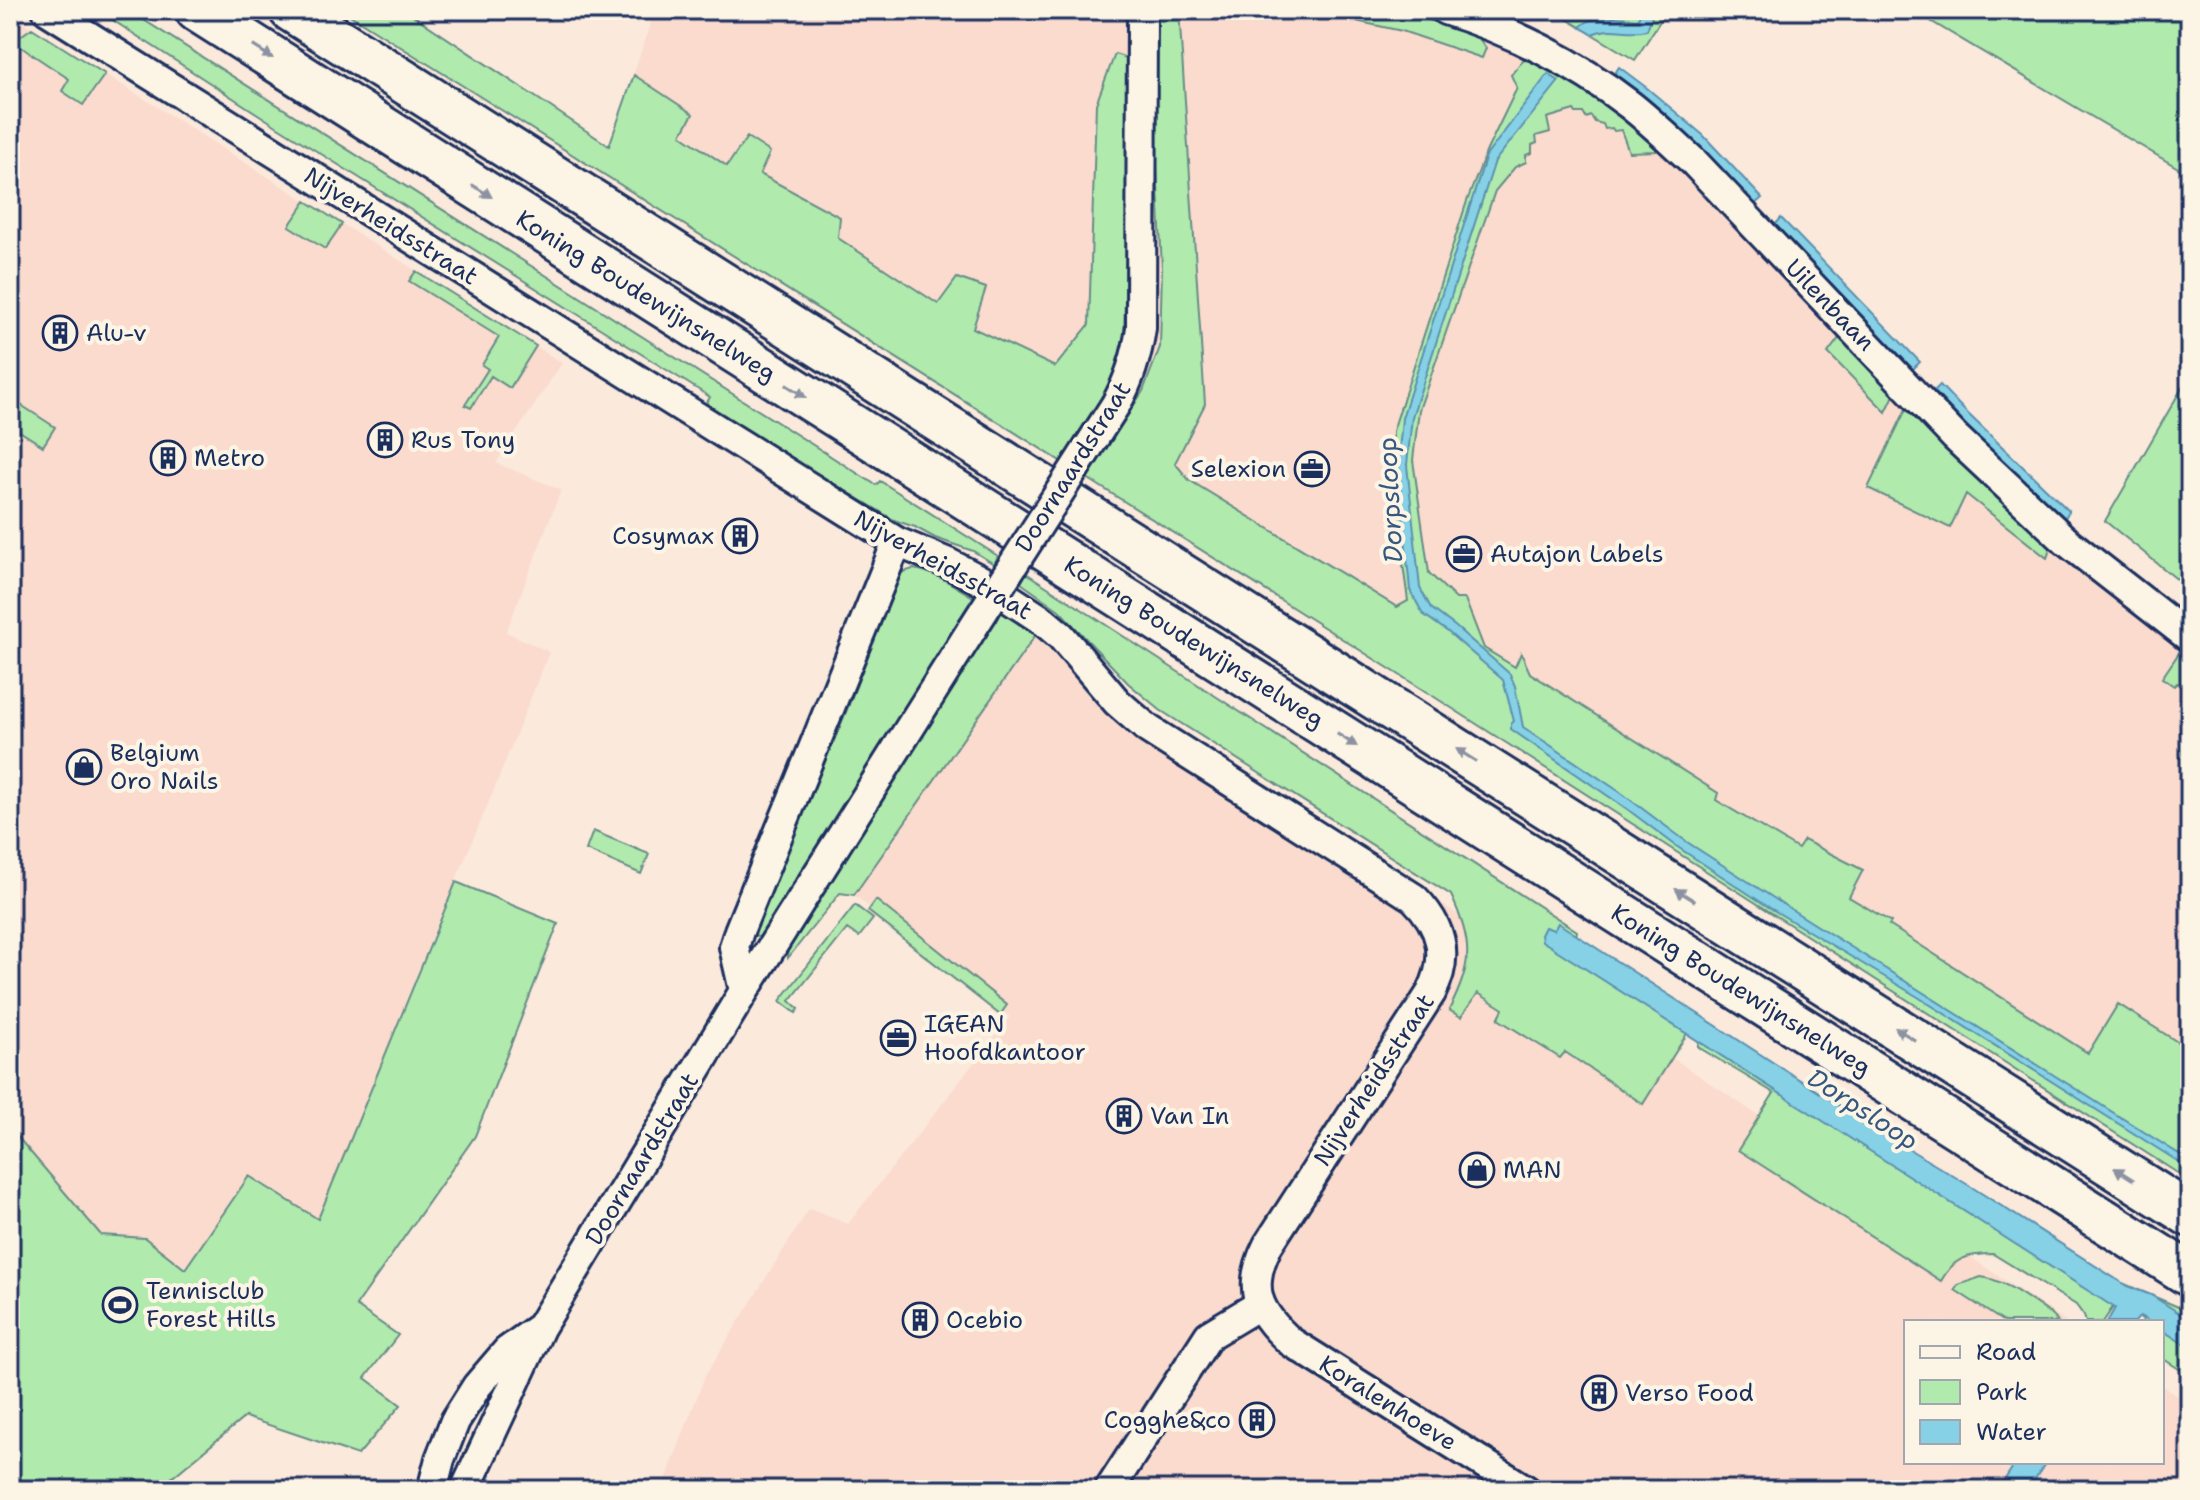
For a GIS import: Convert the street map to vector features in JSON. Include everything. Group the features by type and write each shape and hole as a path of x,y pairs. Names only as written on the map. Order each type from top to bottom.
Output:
{"highway":[{"name":"Koning Boudewijnsnelweg","path":"197,10 2190,1275"},
{"name":"Koning Boudewijnsnelweg","path":"291,10 2190,1215"}],"street":[{"name":"Nijverheidsstraat","path":"47,10 897,542 984,582 1061,636 1117,702 1148,729 1414,898 1428,911 1439,933 1442,957 1439,978 1268,1245 1258,1265 1259,1305"},
{"name":"Doornaardstraat","path":"465,1490 540,1328 744,991 1128,382 1141,328 1142,10"},
{"name":"Uilenbaan","path":"1445,10 1507,32 1575,69 1628,103 1694,162 1955,437 2066,541 2190,638"},
{"path":"744,991 734,947 739,931 897,542"},
{"path":"1109,1490 1209,1335 1259,1305"},
{"name":"Koralenhoeve","path":"1259,1305 1272,1326 1291,1342 1526,1490"},
{"name":"Doornaardstraat","path":"432,1490 455,1421 477,1386 507,1351 540,1328"}],"shaded area":[{"path":"655,10 1403,10 1480,35 1531,56 1613,104 2172,640 2190,652 2190,1050 2118,1004 2088,1053 1889,925 1891,921 1848,897 1862,870 1804,840 1799,849 1716,800 1718,793 1530,673 1520,654 1515,667 1483,648 1465,599 1451,675 1099,459 1052,441 609,147"},
{"path":"10,14 562,363 496,463 561,490 506,632 549,652 493,792 318,1220 190,1273 145,1238 101,1235 10,1128"},
{"path":"1037,633 2064,1320 1904,1320 1904,1464 2164,1464 2164,1387 2190,1405 2190,1490 662,1490 705,1376 809,1209 848,1224 1010,1017 854,895"}],"green space":[{"path":"97,10 128,10 876,485 880,481 998,556 994,564 973,551 894,520 705,406 710,397"},
{"path":"342,10 405,10 609,146 634,75 693,114 681,135 727,166 747,137 770,152 760,174 840,217 838,238 938,304 957,278 986,288 973,328 1055,367 1089,325 1096,104 1115,54 1127,58 1124,337 1104,396 1062,462"},
{"path":"1154,10 1179,10 1205,404 1175,463 1189,480 1397,607 1408,601 1400,542 1393,538 1398,499 1393,466 1393,431 1467,201 1517,88 1511,75 1523,60 1537,63 1573,81 1656,143 1656,151 1629,152 1621,130 1605,129 1591,116 1586,118 1583,113 1574,110 1547,118 1550,132 1536,136 1537,143 1532,145 1532,153 1526,155 1526,162 1515,167 1495,191 1419,410 1413,460 1429,573 1456,599 1465,599 1484,648 1515,667 1521,653 1530,673 1718,793 1716,800 1798,849 1804,840 1863,870 1849,897 2088,1053 2118,1004 2190,1050 2190,1181 1087,478 1143,391 1160,347 1162,269 1155,124"},
{"path":"1293,10 1399,10 1477,36 1486,48 1482,58 1402,31 1351,20 1292,14"},
{"path":"1552,10 1667,10 1635,60"},
{"path":"1912,10 2190,10 2190,175"},
{"path":"32,28 105,74 83,105 62,91 69,79 15,43"},
{"path":"306,201 342,224 325,249 289,226"},
{"path":"416,271 536,346 510,388 491,376 471,408 465,405 488,369 482,365 499,337 409,281"},
{"path":"1842,334 1897,389 1886,412 1828,353"},
{"path":"2190,374 2190,590 2105,521"},
{"path":"10,398 55,427 43,446 10,425"},
{"path":"1908,405 1979,481 2051,546 2047,558 1966,494 1950,528 1868,488"},
{"path":"913,569 938,577 975,598 761,938 752,934 846,712 900,573"},
{"path":"1026,573 1577,931 1576,937 2106,1276 2190,1312 2190,1376 2164,1359 2164,1320 2143,1320 2113,1307 2104,1320 2085,1320 2076,1305 1993,1254 1975,1255 1956,1262 1941,1281 1738,1150 1774,1093 1698,1047 1698,1038 1688,1032 1643,1104 1565,1052 1560,1058 1498,1019 1503,1009 1478,993 1461,1017 1449,1010 1463,979 1467,953 1463,926 1451,895 1160,710 1128,683 1059,610 1021,583"},
{"path":"1003,610 1037,633 854,895 840,893 788,958 787,945"},
{"path":"2183,647 2190,652 2190,691 2162,678"},
{"path":"593,831 649,854 641,874 586,850"},
{"path":"456,882 558,924 475,1136 356,1306 398,1335 365,1378 401,1405 358,1455 245,1417 157,1490 10,1490 10,1128 101,1235 145,1238 185,1269 249,1176 318,1219"},
{"path":"876,900 1007,1005 1000,1015 868,911"},
{"path":"855,905 873,919 859,937 847,929 790,1001 799,1009 796,1013 780,1001"},
{"path":"1981,1277 2000,1282 2057,1320 2001,1320 1955,1290 1958,1285"}],"water":[{"path":"1641,10 1654,10 1647,30 1604,30 1592,34 1580,27 1600,17 1638,19"},
{"path":"1619,67 1703,135 1762,198 1754,205 1674,123 1614,75"},
{"path":"1548,74 1559,81 1495,161 1412,417 1407,465 1420,588 1431,608 1510,674 1523,727 1620,792 1687,842 2190,1161 2190,1169 1918,997 1770,908 1515,732 1511,729 1514,721 1503,680 1423,614 1410,590 1398,464 1402,418 1486,156"},
{"path":"1781,218 1920,362 1913,369 1775,225"},
{"path":"1940,385 2069,511 2065,518 1979,439 1934,391"},
{"path":"1558,923 1874,1128 2127,1286 2151,1295 2190,1320 2190,1348 2164,1331 2164,1320 2147,1320 2140,1316 2137,1320 2108,1320 2115,1308 1542,941 1545,927 1554,930"},
{"path":"2015,1464 2045,1464 2028,1490 1998,1490"}],"place":[{"name":"Alu-v","path":"60,333"},
{"name":"Rus Tony","path":"385,440"},
{"name":"Metro","path":"168,458"},
{"name":"Selexion","path":"1312,469"},
{"name":"Cosymax","path":"740,536"},
{"name":"Autajon Labels","path":"1464,554"},
{"name":"Belgium Oro Nails","path":"84,767"},
{"name":"IGEAN Hoofdkantoor","path":"898,1038"},
{"name":"Van In","path":"1124,1116"},
{"name":"MAN","path":"1477,1170"},
{"name":"Tennisclub Forest Hills","path":"120,1305"},
{"name":"Ocebio","path":"920,1320"},
{"name":"Verso Food","path":"1599,1393"},
{"name":"Cogghe&co","path":"1257,1420"}],"water label":[{"name":"Dorpsloop","path":"1390,500"},
{"name":"Dorpsloop","path":"1863,1109"}]}
